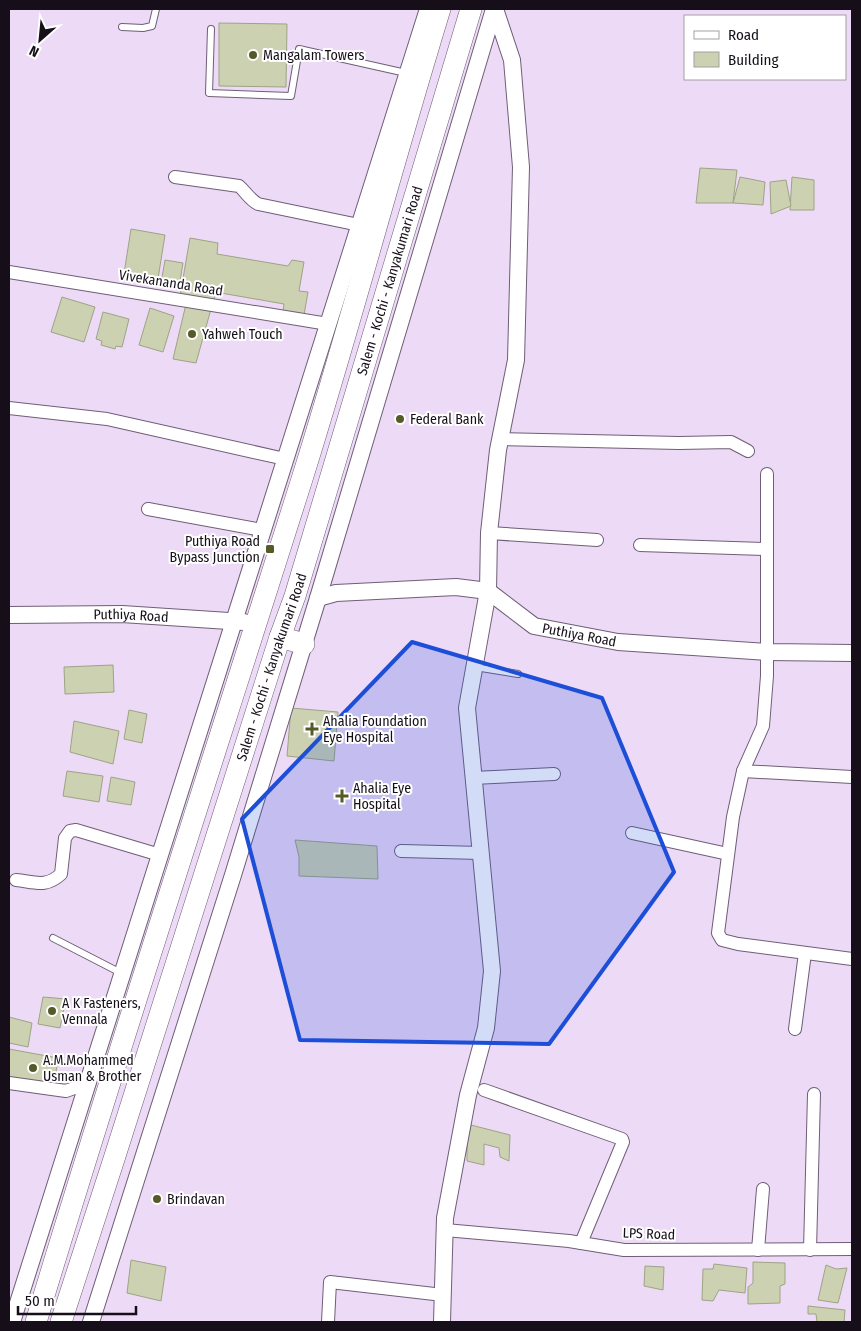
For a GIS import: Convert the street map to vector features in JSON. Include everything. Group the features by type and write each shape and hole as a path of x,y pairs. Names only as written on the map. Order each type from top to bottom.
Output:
{"highway":[{"path":"436,10 469,15"},
{"name":"Salem - Kochi - Kanyakumari Road","path":"36,1322 88,1150 303,476 436,10"},
{"name":"Salem - Kochi - Kanyakumari Road","path":"63,1322 280,637 295,596 469,15"},
{"path":"280,637 304,644"},
{"path":"88,1150 114,1159"}],"street":[{"path":"442,1322 446,1218 468,1095 486,1028 492,970 467,708 488,591 488,533 500,439 516,360 520,167 512,60 494,9"},
{"path":"91,1322 230,885 304,644 494,9"},
{"path":"12,1322 408,73 436,10"},
{"path":"175,178 239,186 245,191 247,197 258,204 359,225"},
{"name":"Vivekananda Road","path":"9,272 328,324"},
{"path":"9,408 107,419 285,459"},
{"path":"500,439 679,444 731,442 748,451"},
{"path":"767,474 768,676 763,726 743,771 733,817 718,933 722,940 738,944 852,960"},
{"path":"148,509 262,530"},
{"path":"488,533 597,540"},
{"path":"640,544 767,549"},
{"path":"318,598 336,593 447,588 488,591"},
{"name":"Puthiya Road","path":"488,591 534,626 618,642 768,652 852,653"},
{"name":"Puthiya Road","path":"9,615 122,614 234,620 255,624"},
{"path":"743,771 852,777"},
{"path":"474,778 554,774"},
{"path":"16,880 46,884 54,881 61,874 65,838 70,831 76,830 160,854"},
{"path":"632,833 728,854"},
{"path":"401,851 481,853"},
{"path":"795,1029 805,953"},
{"path":"9,1083 66,1091 88,1083"},
{"path":"484,1090 622,1139 582,1243"},
{"path":"810,1250 814,1094"},
{"path":"758,1250 763,1189"},
{"name":"LPS Road","path":"445,1230 502,1234 624,1250 852,1249"},
{"path":"328,1322 330,1282 444,1295"}],"lane":[{"path":"122,26 143,28 152,26 156,9"},
{"path":"210,29 209,93 291,96 299,49 408,73"},
{"path":"474,667 518,674"},
{"path":"53,938 122,973"}],"highlighted area":[{"path":"412,642 602,698 674,872 549,1044 300,1040 242,819"}],"building":[{"name":"Mangalam Towers","path":"219,23 287,24 286,87 219,86"},
{"path":"700,168 737,170 733,203 696,203"},
{"path":"740,177 765,182 763,205 733,203"},
{"path":"792,177 814,180 814,210 790,210"},
{"path":"786,180 791,206 771,214 770,182"},
{"path":"131,229 165,235 157,285 123,280"},
{"path":"190,238 218,243 217,254 288,266 292,260 304,262 299,291 308,292 304,315 283,311 284,304 215,292 214,302 180,296"},
{"path":"165,260 183,263 179,287 161,283"},
{"path":"62,297 95,307 84,342 51,332"},
{"name":"Yahweh Touch","path":"186,304 211,309 196,363 173,359"},
{"path":"150,308 174,316 163,352 139,345"},
{"path":"103,312 129,319 122,347 116,346 115,349 101,345 102,341 96,339"},
{"path":"113,665 114,692 65,694 64,667"},
{"path":"291,708 338,712 334,761 287,756"},
{"path":"129,710 147,714 142,743 124,739"},
{"path":"74,721 119,731 113,764 70,752"},
{"path":"67,771 103,776 99,802 63,796"},
{"path":"111,777 135,782 131,805 107,801"},
{"path":"295,840 377,846 378,879 299,876 299,857"},
{"name":"A K Fasteners, Vennala","path":"43,997 66,999 60,1028 38,1024"},
{"path":"9,1017 32,1023 28,1047 9,1043"},
{"name":"A.M.Mohammed Usman & Brother","path":"9,1049 58,1058 54,1087 9,1079"},
{"path":"471,1125 510,1135 509,1161 500,1157 499,1148 484,1144 484,1165 467,1161 467,1144"},
{"path":"131,1260 166,1267 161,1301 127,1293"},
{"path":"753,1262 785,1263 785,1284 780,1286 780,1303 748,1304 748,1287 753,1283"},
{"path":"714,1264 747,1268 745,1293 719,1290 713,1301 702,1300 703,1269 713,1269"},
{"path":"826,1265 836,1269 847,1268 838,1303 818,1300"},
{"path":"645,1266 664,1267 663,1290 644,1286"},
{"path":"808,1306 845,1310 844,1322 817,1322 816,1314 808,1314"}],"place":[{"name":"Mangalam Towers","path":"253,55"},
{"name":"Yahweh Touch","path":"192,334"},
{"name":"Federal Bank","path":"400,419"},
{"name":"Puthiya Road Bypass Junction","path":"270,549"},
{"name":"Ahalia Foundation Eye Hospital","path":"312,729"},
{"name":"Ahalia Eye Hospital","path":"342,796"},
{"name":"A K Fasteners, Vennala","path":"52,1011"},
{"name":"A.M.Mohammed Usman & Brother","path":"33,1068"},
{"name":"Brindavan","path":"157,1199"}]}
